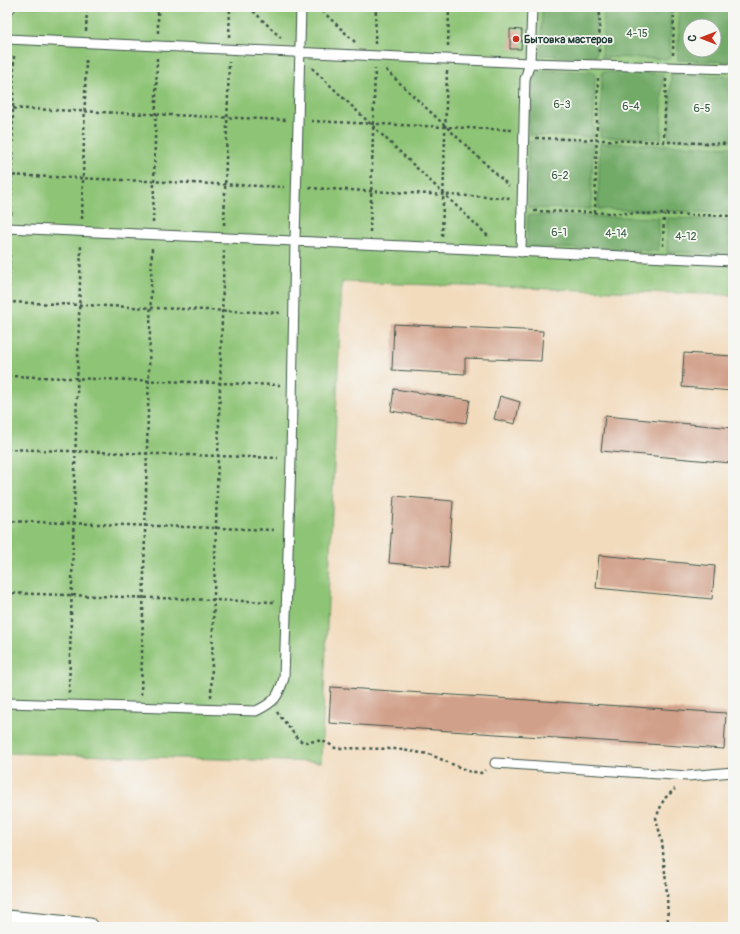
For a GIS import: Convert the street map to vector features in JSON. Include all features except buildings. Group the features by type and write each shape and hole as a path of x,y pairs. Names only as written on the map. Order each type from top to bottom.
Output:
{"street":[{"path":"7,919 90,927"}],"lane":[{"path":"7,12 11,7"},
{"path":"7,703 256,711 270,704 280,692 284,678 289,530 301,7"},
{"path":"521,252 525,78 530,63 532,7"},
{"path":"7,39 530,63 733,69"},
{"path":"7,228 733,261"},
{"path":"495,763 688,776 733,772"}],"path":[{"path":"69,705 87,7"},
{"path":"140,707 158,7"},
{"path":"210,709 230,7"},
{"path":"249,7 288,45 300,52 310,65 504,251"},
{"path":"318,7 359,46 375,56 380,65 522,198"},
{"path":"370,244 376,7"},
{"path":"442,248 449,7"},
{"path":"595,213 600,7"},
{"path":"664,142 674,7"},
{"path":"7,108 445,126 597,140 733,144"},
{"path":"7,175 522,198"},
{"path":"522,211 733,216"},
{"path":"663,258 664,214"},
{"path":"7,302 294,313"},
{"path":"7,376 293,386"},
{"path":"7,449 291,459"},
{"path":"7,521 289,530"},
{"path":"7,593 286,603"},
{"path":"270,704 302,742 308,743 318,740 335,748 395,749 429,754 454,766 468,771 481,773 495,763"},
{"path":"668,927 662,842 656,818 664,799 688,776"}],"green space":[{"path":"7,7 733,7 733,295 342,282 321,762 7,753"},
{"path":"542,7 597,7 596,57 541,55"},
{"name":"4-15","path":"604,7 671,9 670,59 602,57"},
{"path":"679,7 733,7 733,62 678,60"},
{"name":"6-3","path":"540,70 595,72 593,137 529,135 529,86"},
{"name":"6-4","path":"602,72 663,74 661,139 600,137"},
{"name":"6-5","path":"671,74 733,77 733,141 669,139"},
{"name":"6-2","path":"528,141 593,143 591,209 528,208"},
{"path":"600,143 733,147 732,213 598,209"},
{"path":"528,215 659,218 658,251 527,247"},
{"name":"4-12","path":"667,218 732,220 731,254 667,252"}],"place":[{"name":"Бытовка мастеров","path":"516,39"}],"park label":[{"name":"6-1","path":"559,232"},
{"name":"4-14","path":"616,233"}]}
